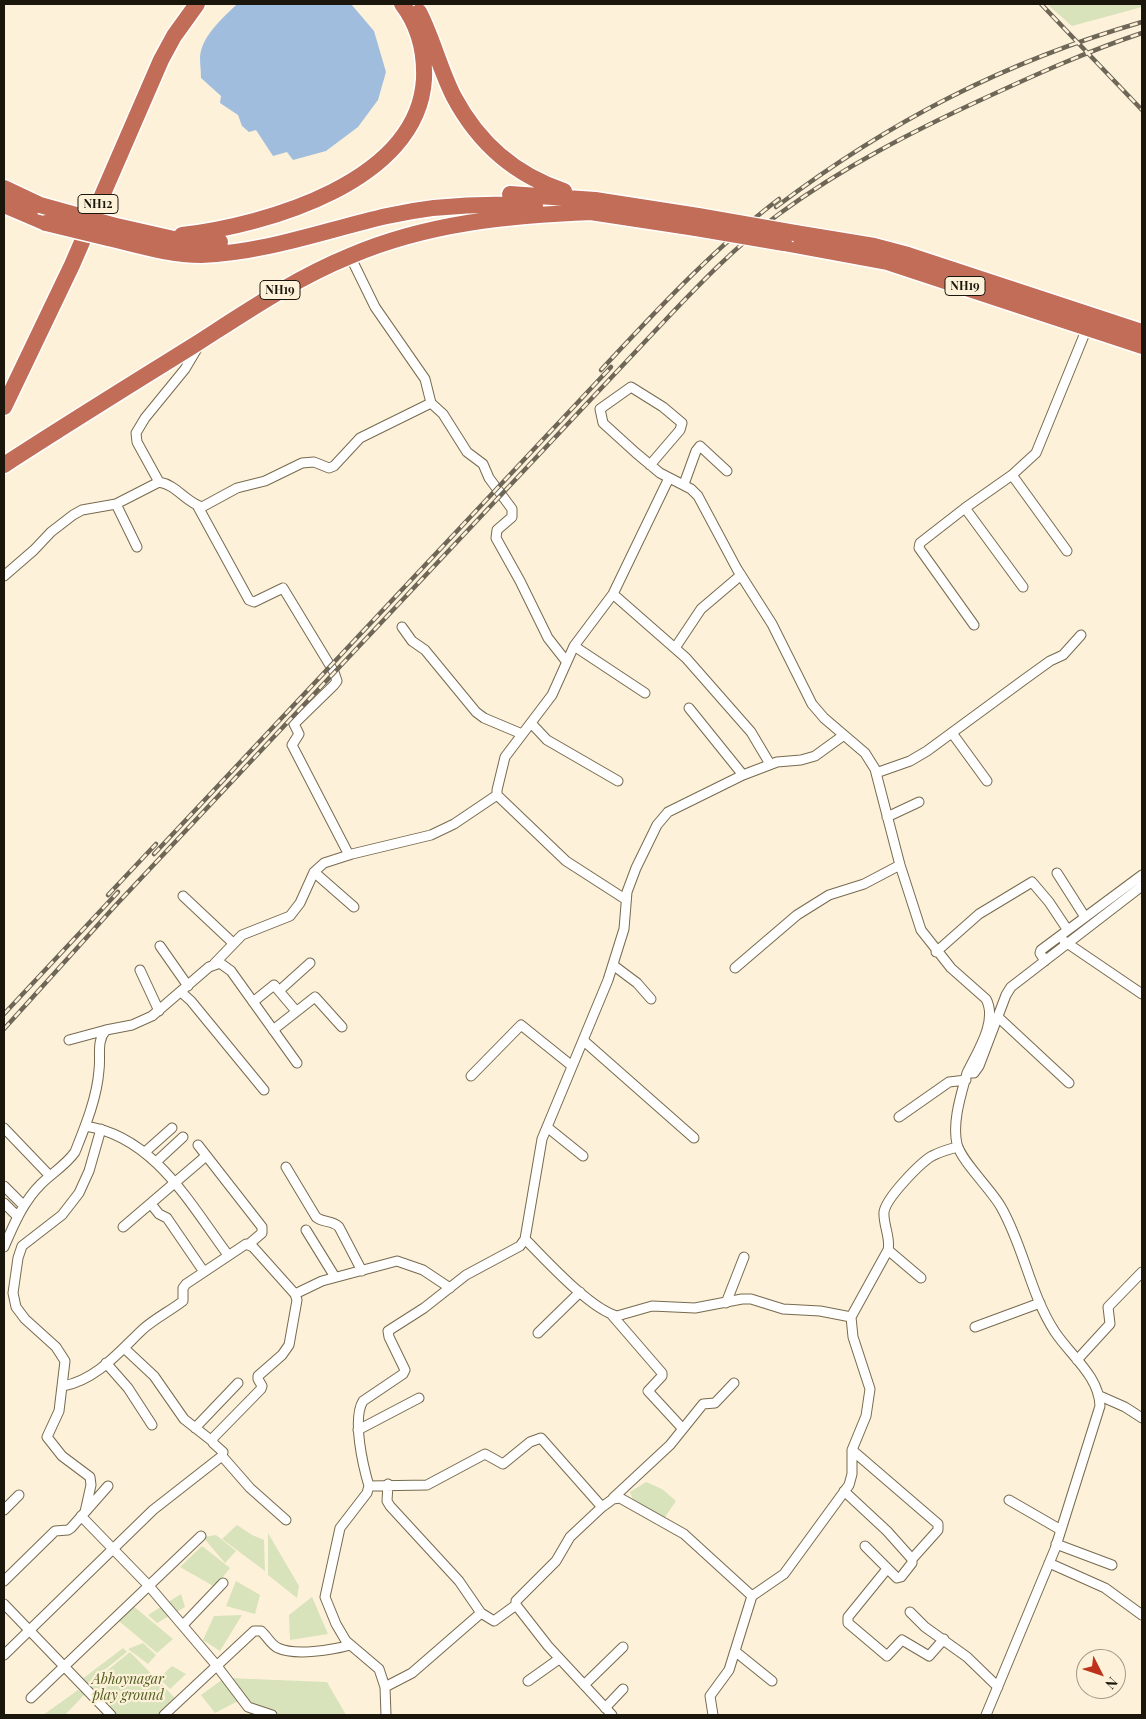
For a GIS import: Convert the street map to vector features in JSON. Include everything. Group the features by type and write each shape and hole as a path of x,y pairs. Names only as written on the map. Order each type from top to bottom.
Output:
{"highway":[{"path":"4,387 152,54 183,4"},
{"name":"NH12","path":"4,407 72,265 161,60 179,28 197,4"},
{"name":"NH12","path":"4,188 40,205 110,232 183,235 226,228 286,210 340,188 371,168 390,152 414,119 423,88 424,68 422,50 410,16 402,4"},
{"name":"NH19","path":"414,4 428,30 454,95 479,135 504,159 535,179 594,206"},
{"name":"NH19","path":"150,234 194,243 235,240 314,225 402,203 465,195 514,194 789,238 887,262 1142,346"},
{"name":"NH19","path":"4,206 46,223 110,232 163,251 200,255 258,247 389,216 450,206 594,206"},
{"name":"NH19","path":"4,465 279,291 350,256 420,233 472,221 594,206"},
{"name":"NH19","path":"789,238 874,246 908,255 1142,332"}],"street":[{"path":"350,256 375,307 425,379 431,403 444,414 467,452 483,464 489,478 512,509 512,517 497,530 496,538 548,638 566,660"},
{"path":"974,625 919,548 922,539 1012,475 1036,453 1087,328"},
{"path":"202,340 185,369 145,418 136,433 136,442 159,482 173,487 197,505 249,600 254,602 283,588 334,672 337,681 334,685 294,724 299,734 292,745 349,855"},
{"path":"650,465 680,430 682,423 663,407 631,387 600,409 600,415 608,428 650,465 698,496 741,575 772,624 812,704 865,752 876,773 900,865 921,930 936,952 951,968 986,998 990,1006 987,1027 967,1076 956,1129 958,1147 991,1192 1012,1228 1040,1303 1055,1331 1096,1386 1100,1396 1098,1413 1056,1544 986,1715"},
{"path":"197,505 208,505 237,488 265,481 302,463 314,462 329,468 334,466 360,438 431,403"},
{"path":"500,798 505,756 522,734 535,729 556,688 566,660 578,648 617,597 676,481 696,451 700,446 727,471"},
{"path":"1012,475 1067,551"},
{"path":"4,576 34,550 51,532 73,515 82,510 116,504 159,482"},
{"path":"116,504 137,547"},
{"path":"965,508 1023,587"},
{"path":"676,648 701,609 741,575"},
{"path":"617,597 676,648 748,728 770,764"},
{"path":"402,627 412,641 425,650 476,712 484,718 522,734"},
{"path":"876,773 918,757 1038,670 1063,655 1081,635"},
{"path":"578,648 645,693"},
{"path":"690,708 743,774"},
{"path":"535,729 618,781"},
{"path":"952,733 987,781"},
{"path":"386,1715 385,1687 379,1669 350,1645 337,1628 327,1606 326,1590 340,1528 367,1493 369,1486 358,1430 358,1413 364,1402 403,1374 405,1370 388,1331 424,1308 466,1276 520,1246 525,1239 546,1127 584,1040 613,965 624,929 625,899 636,868 662,818 675,808 743,774 770,764 815,756 844,735"},
{"path":"69,1040 142,1022 186,993 220,965 233,943 248,931 290,916 324,863 349,855 431,836 500,798"},
{"path":"500,798 566,861 625,899"},
{"path":"887,817 918,802"},
{"path":"735,968 803,911 829,895 864,884 900,865"},
{"path":"1057,872 1085,917"},
{"path":"317,874 354,908"},
{"path":"1045,961 1040,951 1067,929 1142,875"},
{"path":"936,952 979,914 1032,882 1049,902 1067,929"},
{"path":"899,1118 949,1082 974,1073 979,1066 1006,995 1011,987 1142,886"},
{"path":"183,896 233,943"},
{"path":"1058,937 1142,994"},
{"path":"160,946 186,993 264,1090"},
{"path":"280,990 310,963"},
{"path":"220,965 253,1002 297,1064"},
{"path":"613,965 637,983 651,999"},
{"path":"140,970 159,1011"},
{"path":"253,1002 274,985 296,1011"},
{"path":"273,1030 315,997 342,1027"},
{"path":"998,1016 1069,1083"},
{"path":"471,1076 521,1025 572,1066"},
{"path":"83,1514 91,1485 90,1477 62,1456 48,1441 47,1437 57,1418 66,1366 62,1354 25,1319 16,1307 13,1293 16,1267 22,1246 62,1215 80,1193 87,1176 100,1070 100,1041 106,1030"},
{"path":"584,1040 694,1138"},
{"path":"92,1127 114,1132 145,1152 156,1162 175,1184 228,1255"},
{"path":"4,1247 23,1205 50,1176 70,1160 92,1127"},
{"path":"546,1127 583,1156"},
{"path":"4,1128 50,1176"},
{"path":"145,1152 172,1128"},
{"path":"156,1162 183,1137"},
{"path":"63,1386 82,1381 106,1363 142,1330 183,1301 183,1288 228,1255 249,1244 262,1233 262,1227 198,1146"},
{"path":"713,1715 710,1696 728,1670 736,1652 752,1596 784,1574 844,1491 852,1474 852,1450 866,1416 870,1390 853,1337 851,1317 888,1250 884,1212 887,1204 910,1176 931,1157 958,1147"},
{"path":"123,1227 206,1156"},
{"path":"286,1167 316,1217 322,1221 333,1222 339,1227 362,1271"},
{"path":"4,1186 23,1205"},
{"path":"4,1204 18,1217"},
{"path":"151,1204 159,1214 167,1218 204,1272"},
{"path":"306,1230 335,1278"},
{"path":"525,1239 580,1292 611,1314 662,1372 662,1376 648,1391 683,1429"},
{"path":"212,1441 261,1389 262,1386 258,1376 282,1355 289,1346 297,1307 295,1294 249,1244"},
{"path":"888,1250 922,1278"},
{"path":"726,1303 744,1257"},
{"path":"295,1294 312,1284 391,1262 402,1261 422,1270 450,1288"},
{"path":"1077,1360 1110,1324 1108,1307 1142,1272"},
{"path":"538,1333 580,1292"},
{"path":"611,1314 623,1316 652,1306 695,1308 751,1299 783,1310 820,1311 851,1317"},
{"path":"975,1326 1040,1303"},
{"path":"125,1347 154,1376 180,1413 223,1452 222,1456 250,1488 286,1520"},
{"path":"106,1363 128,1388 152,1425"},
{"path":"195,1428 238,1383"},
{"path":"388,1484 387,1501 390,1506 459,1581 481,1612 494,1622 516,1605 518,1597 556,1561 570,1537 683,1429 703,1404 715,1403 734,1383"},
{"path":"1100,1396 1125,1407 1142,1418"},
{"path":"358,1430 419,1398"},
{"path":"369,1486 388,1484 414,1487 427,1485 485,1454 503,1464 530,1442 541,1438 602,1507"},
{"path":"852,1450 938,1524 938,1530 912,1558 912,1563 899,1578 887,1569 865,1546"},
{"path":"4,1655 153,1510 222,1456"},
{"path":"4,1581 55,1531 68,1530 108,1486"},
{"path":"844,1491 888,1531 912,1558"},
{"path":"4,1510 19,1495"},
{"path":"612,1498 620,1498 684,1534 752,1596"},
{"path":"1009,1500 1061,1530"},
{"path":"83,1514 113,1549 149,1586 217,1666 248,1707 272,1715"},
{"path":"31,1698 149,1586 185,1549 201,1536"},
{"path":"1056,1544 1112,1565"},
{"path":"1049,1563 1105,1588 1142,1615"},
{"path":"887,1569 848,1617 848,1623 887,1656 902,1640 929,1656 944,1639"},
{"path":"182,1625 224,1583"},
{"path":"4,1604 111,1715"},
{"path":"516,1605 559,1658 612,1715"},
{"path":"385,1687 412,1673 481,1612"},
{"path":"910,1612 925,1627 967,1657 998,1687"},
{"path":"164,1715 257,1630 276,1646 284,1650 328,1651 350,1645"},
{"path":"584,1685 623,1647"},
{"path":"736,1652 772,1681"},
{"path":"528,1681 559,1658"},
{"path":"605,1708 623,1689"}],"green space":[{"path":"1047,4 1142,4 1142,7 1072,26"},
{"path":"646,1482 662,1489 676,1501 663,1520 634,1503 630,1492"},
{"path":"237,1525 264,1540 265,1571 222,1539"},
{"path":"268,1533 299,1586 297,1598 268,1575"},
{"path":"216,1535 236,1551 225,1563 203,1537"},
{"path":"202,1546 230,1568 215,1587 180,1567"},
{"path":"236,1581 260,1595 255,1614 226,1606"},
{"path":"181,1594 185,1607 157,1623 148,1615"},
{"path":"312,1597 328,1634 290,1640 289,1615"},
{"path":"132,1605 173,1639 157,1653 119,1621"},
{"path":"242,1615 220,1651 203,1640 214,1616"},
{"path":"143,1643 156,1655 148,1664 128,1649"},
{"path":"123,1648 127,1652 88,1683 81,1680"},
{"name":"Abhoynagar play ground","path":"130,1652 175,1698 158,1715 114,1715 88,1686"},
{"path":"172,1666 186,1674 170,1689 159,1678"},
{"path":"228,1678 327,1682 346,1715 250,1715"},
{"path":"223,1679 240,1700 215,1713 201,1695"},
{"path":"78,1690 85,1694 65,1715 43,1715"}],"water":[{"path":"237,4 351,4 374,31 386,72 378,100 358,127 326,151 293,160 287,152 273,156 256,130 249,132 242,126 238,115 220,103 221,96 201,78 200,61 201,50 208,35 219,21"}],"railway":[{"path":"1041,4 1142,110"},
{"path":"776,207 862,147 950,97 996,75 1043,56 1142,22"},
{"path":"4,1029 115,906 684,300 746,241 803,197 853,165 905,137 1043,72 1102,47 1142,33"},
{"path":"601,370 708,259 779,199"},
{"path":"154,854 611,367"},
{"path":"108,895 156,844"},
{"path":"4,1014 118,892"}]}
